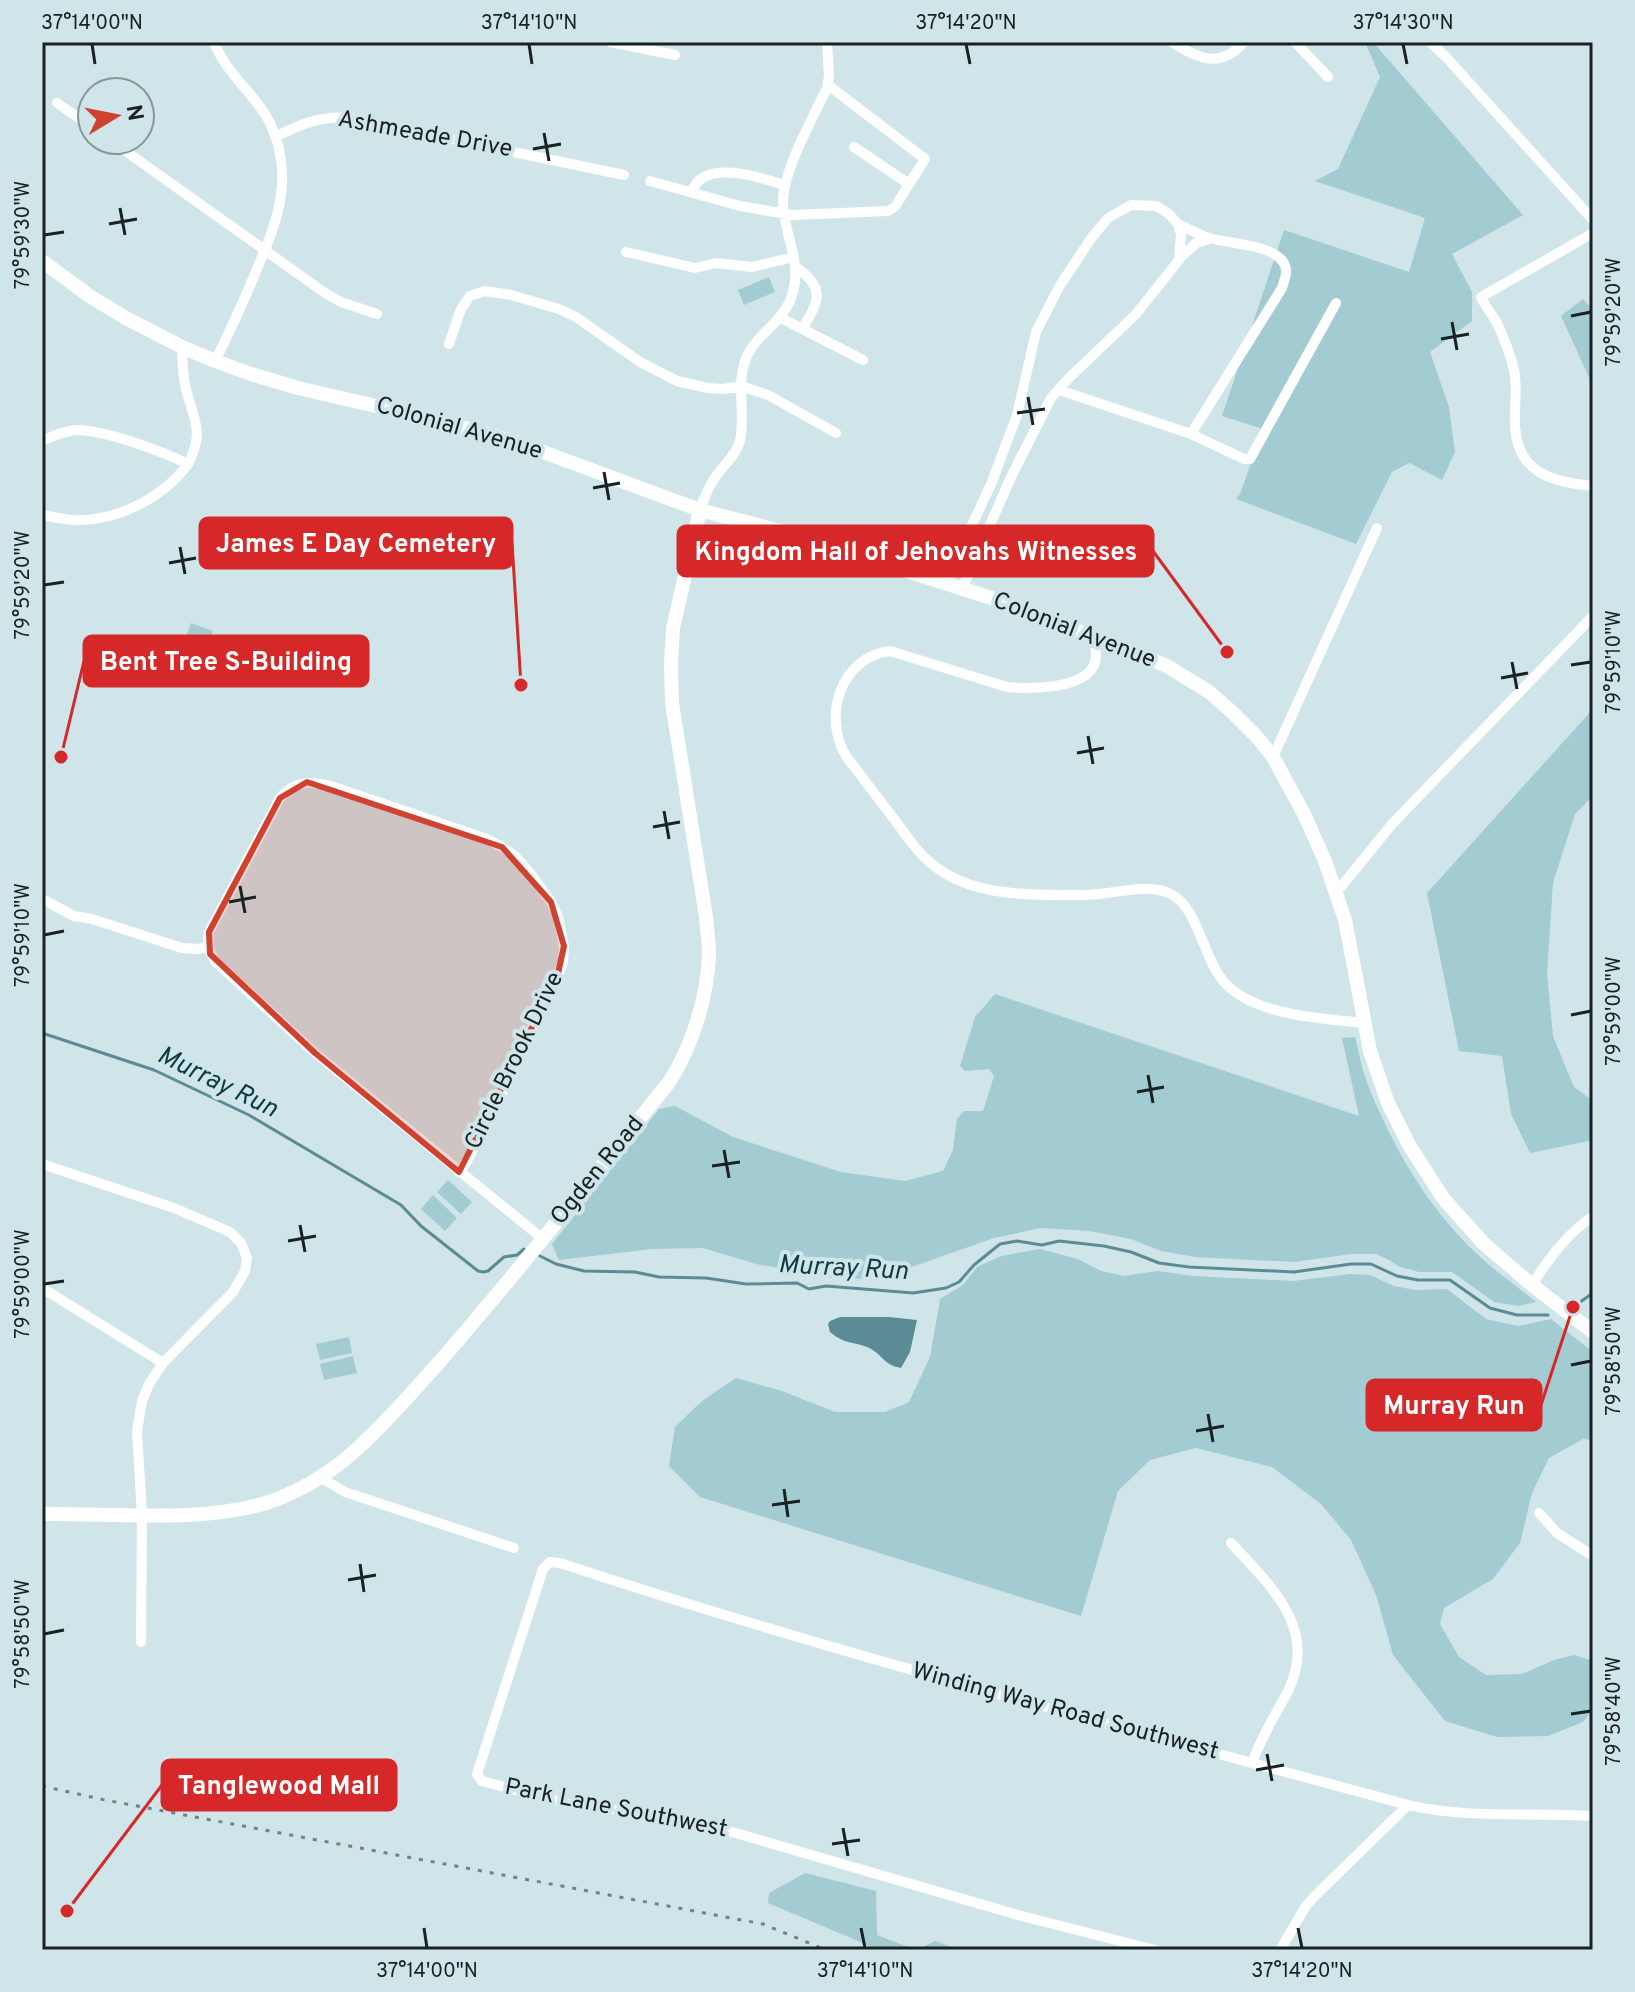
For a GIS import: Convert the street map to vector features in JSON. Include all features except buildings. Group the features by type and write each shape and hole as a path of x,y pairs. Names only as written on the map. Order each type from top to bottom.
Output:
{"main road":[{"name":"Colonial Avenue","path":"42,261 91,297 151,332 215,361 298,388 516,442 700,510 795,535 1007,603 1167,666 1209,692 1273,757 1325,861 1351,945 1363,1023 1378,1079 1409,1145 1443,1198 1483,1243 1593,1332"},
{"name":"Ogden Road","path":"42,1514 218,1512 241,1509 287,1495 321,1478 359,1449 450,1350 671,1078 700,1012 709,952 672,703 671,663 673,628 700,510"}],"street":[{"path":"214,42 222,60 261,108 275,137 283,172 280,205 265,249 215,361"},
{"path":"610,42 675,55"},
{"path":"700,510 711,484 738,446 742,370 751,348 781,318 792,297 795,262 784,214 784,185 828,85 827,42"},
{"path":"1172,42 1195,55 1218,59 1234,53 1244,42"},
{"path":"1295,42 1328,77"},
{"path":"1430,42 1593,220"},
{"path":"650,181 740,206 784,214 888,211 895,207 925,159 828,85"},
{"path":"57,103 76,116"},
{"name":"Ashmeade Drive","path":"275,137 325,118 349,118 624,175"},
{"path":"854,147 909,184"},
{"path":"133,156 325,293 377,314"},
{"path":"692,192 702,177 723,172 784,185"},
{"path":"945,583 992,482 1017,415 1036,332 1068,272 1108,218 1131,205 1156,206 1178,224 1210,239 1253,246 1272,253 1283,261 1287,272 1282,288 1191,434"},
{"path":"1178,224 1182,243 1179,260"},
{"path":"1593,233 1481,297 1511,359 1516,384 1517,438 1525,458 1552,480 1593,486"},
{"path":"962,589 1043,410 1059,390 1136,314 1179,260 1196,243 1210,239"},
{"path":"626,252 695,268 716,263 752,267 795,262"},
{"path":"795,262 813,283 817,293 816,307 803,328"},
{"path":"449,344 461,309 467,299 478,292 536,302 576,317 640,362 677,381 708,388 741,386 768,395 836,433"},
{"path":"1059,390 1191,434 1250,459 1336,303"},
{"path":"781,318 863,360"},
{"path":"42,515 73,520 122,512 151,498 180,474 188,464 198,434 185,384 182,347"},
{"path":"42,441 78,430 141,445 188,464"},
{"path":"1273,757 1377,528"},
{"path":"1336,893 1392,824 1593,616"},
{"path":"1095,637 1095,663 1087,672 1068,683 1026,689 1007,687 890,651 869,657 854,669 841,687 836,705 838,743 917,849 933,865 948,874 973,886 993,890 1056,895 1151,889 1167,892 1179,898 1192,916 1215,969 1225,984 1243,998 1279,1011 1363,1023"},
{"name":"Circle Brook Drive","path":"459,1172 500,1098 563,962 563,932 558,917 551,902 515,856 487,839 315,782 291,787 280,798 209,932 208,947 215,961 315,1053 459,1172 543,1239"},
{"path":"42,899 74,916 182,948 208,947"},
{"path":"42,1164 174,1208 230,1232 245,1250 247,1265 241,1281 163,1363 149,1384 139,1414 141,1642"},
{"path":"1532,1285 1569,1235 1593,1216"},
{"path":"42,1288 163,1363"},
{"path":"321,1478 358,1497 514,1548"},
{"path":"1539,1513 1557,1533 1593,1556"},
{"path":"1231,1543 1281,1599 1297,1644 1295,1671 1289,1689 1263,1734 1252,1763"},
{"name":"Winding Way Road Southwest","path":"546,1565 550,1562 560,1563 691,1606 1001,1696 1408,1805 1463,1813 1593,1816"},
{"name":"Park Lane Southwest","path":"546,1565 477,1774 482,1781 576,1806 694,1821 1018,1915 1155,1950"},
{"path":"1280,1950 1306,1906 1408,1805"}],"highlighted area":[{"path":"307,782 502,847 551,902 564,946 557,978 459,1172 315,1053 210,954 209,932 280,798"}],"shaded area":[{"path":"1365,42 1373,42 1523,215 1452,254 1472,292 1472,321 1430,352 1449,407 1455,452 1442,480 1409,463 1392,472 1356,544 1236,499 1263,429 1222,416 1284,230 1409,272 1425,218 1315,181 1338,169 1380,77"},
{"path":"769,277 775,292 744,305 738,290"},
{"path":"1583,299 1593,310 1593,386 1561,316"},
{"path":"191,623 213,631 207,647 185,640"},
{"path":"1593,709 1593,796 1575,814 1553,883 1547,973 1553,1036 1574,1087 1593,1101 1593,1140 1530,1153 1511,1114 1502,1056 1459,1051 1427,893"},
{"path":"995,994 1359,1116 1342,1038 1355,1037 1364,1073 1378,1108 1401,1154 1428,1197 1478,1255 1536,1302 1518,1306 1494,1302 1452,1272 1419,1272 1400,1267 1376,1254 1351,1254 1294,1262 1195,1257 1089,1231 1041,1228 994,1238 903,1270 864,1279 833,1278 756,1264 703,1248 652,1249 559,1260 552,1244 659,1109 675,1106 733,1137 841,1172 905,1181 943,1171 953,1150 957,1119 964,1111 983,1111 994,1076 989,1069 965,1071 960,1066 975,1017"},
{"path":"448,1180 472,1202 461,1214 437,1192"},
{"path":"433,1195 457,1218 445,1231 421,1209"},
{"path":"1040,1249 1124,1276 1158,1271 1193,1276 1293,1281 1350,1274 1370,1275 1394,1286 1415,1290 1447,1289 1486,1319 1518,1326 1551,1319 1593,1352 1593,1440 1583,1439 1549,1458 1532,1493 1520,1543 1493,1579 1444,1608 1440,1624 1459,1657 1486,1675 1522,1674 1574,1655 1593,1661 1593,1709 1583,1722 1548,1736 1497,1737 1445,1721 1393,1655 1376,1595 1351,1540 1321,1504 1272,1467 1196,1448 1150,1460 1118,1491 1081,1616 700,1497 669,1466 675,1427 702,1401 736,1378 782,1391 835,1412 885,1412 909,1402 930,1357 940,1299 963,1285 977,1267 1001,1256"},
{"path":"840,1317 917,1320 910,1352 901,1368 867,1347 845,1341 830,1332 830,1321"},
{"path":"349,1337 352,1353 320,1360 316,1344"},
{"path":"353,1356 357,1373 324,1380 320,1364"},
{"path":"805,1873 876,1891 877,1935 916,1950 876,1950 768,1903 769,1893"},
{"path":"935,1941 960,1950 916,1950"}],"waterway":[{"name":"Murray Run","path":"42,1033 154,1070 249,1115 401,1205 421,1226 478,1271 488,1271 504,1257 517,1255 524,1249"},
{"name":"Murray Run","path":"540,1256 556,1264 584,1271 635,1272 746,1284 797,1283 809,1289 826,1286 913,1293 946,1288 959,1282 1000,1244 1017,1241 1042,1245 1059,1241 1104,1246 1159,1263 1189,1267 1294,1272 1371,1264 1397,1276 1418,1280 1450,1280 1490,1308 1517,1315 1548,1315"},
{"name":"Murray Run","path":"1573,1307 1593,1293"}],"railway":[{"path":"42,1786 763,1924 826,1950"}],"place":[{"name":"Kingdom Hall of Jehovahs Witnesses","path":"1227,652"},
{"name":"James E Day Cemetery","path":"521,685"},
{"name":"Bent Tree S-Building","path":"61,757"},
{"name":"Murray Run","path":"1573,1307"},
{"name":"Tanglewood Mall","path":"67,1911"}]}
